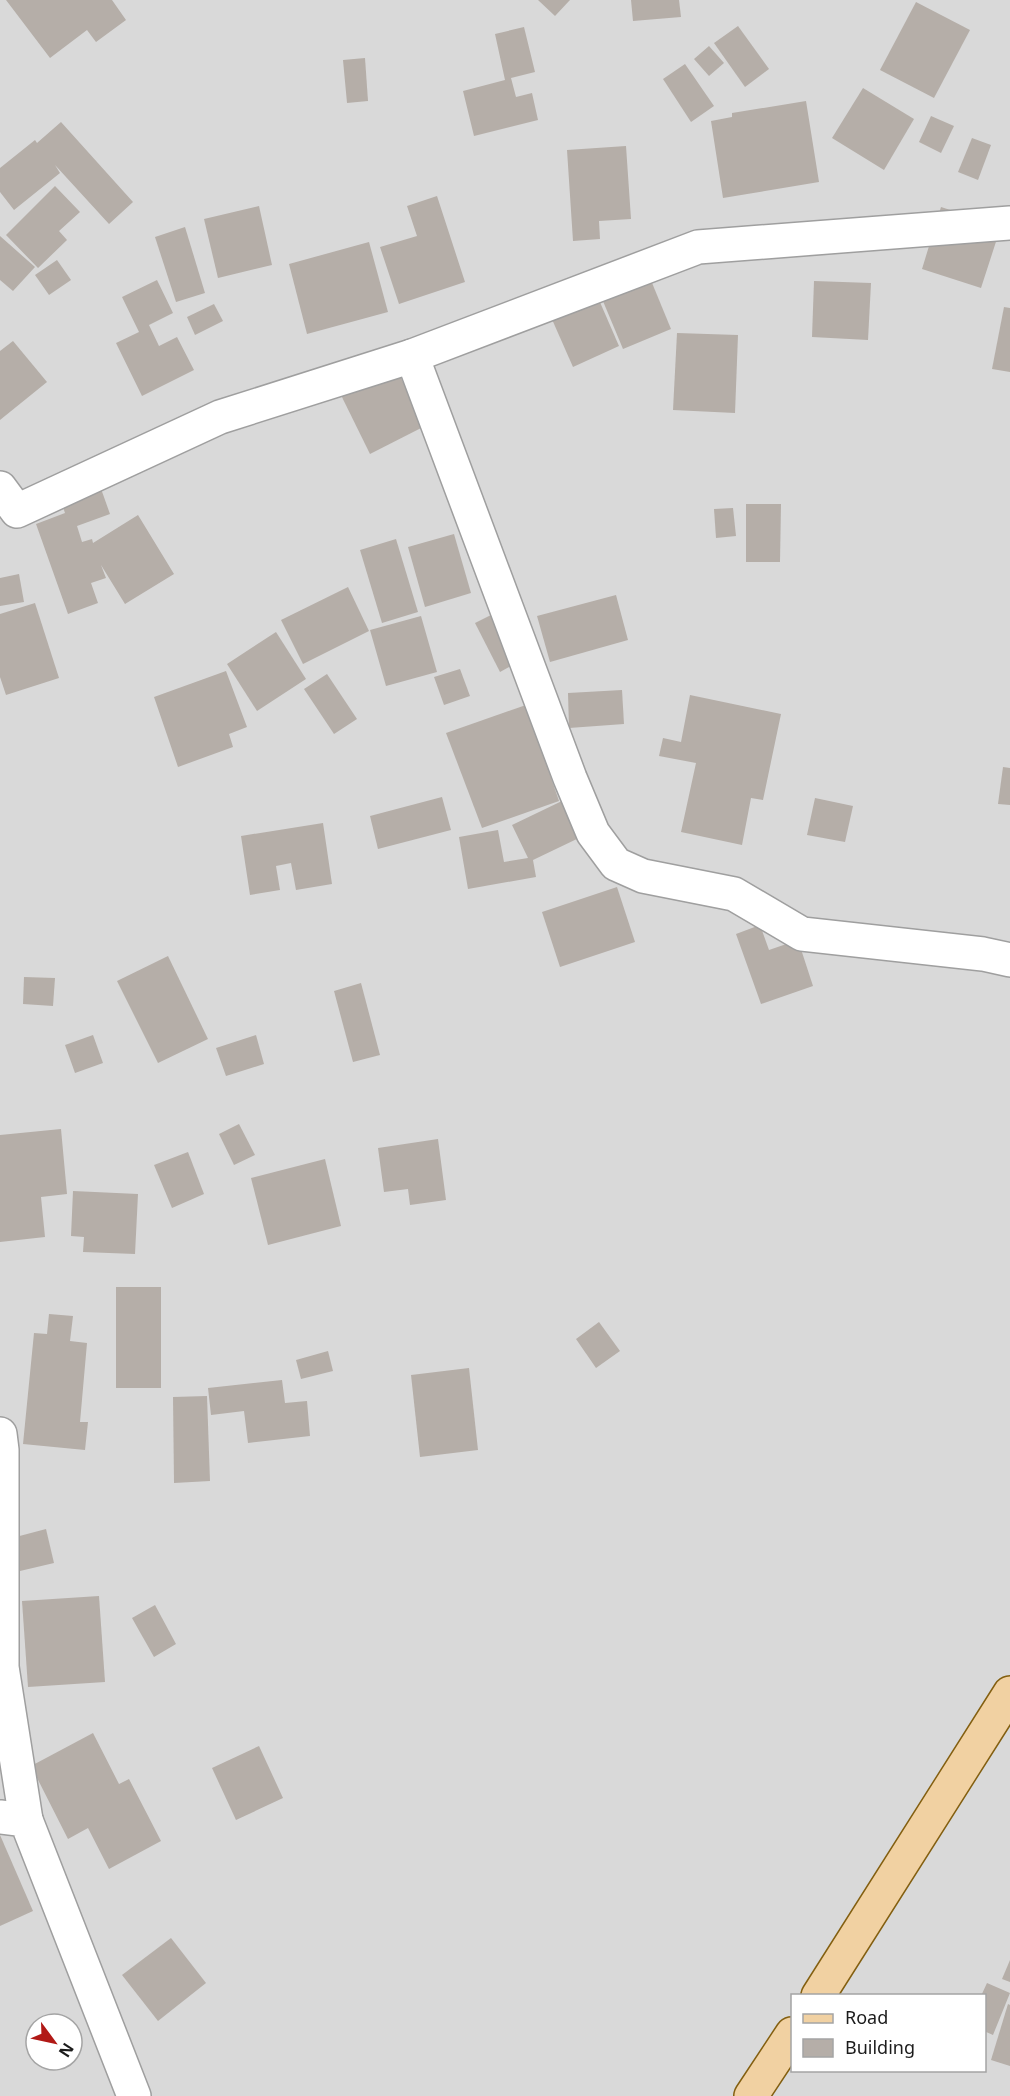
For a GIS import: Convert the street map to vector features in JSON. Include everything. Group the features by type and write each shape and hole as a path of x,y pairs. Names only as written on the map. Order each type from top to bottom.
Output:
{"main road":[{"path":"819,1994 1010,1693"},
{"path":"751,2096 791,2036"}],"street":[{"path":"0,488 17,511 220,417 412,356 698,247 1010,224"},
{"path":"412,356 570,778 593,833 616,864 643,876 735,894 802,934 983,954 1010,960"},
{"path":"0,1434 2,1450 2,1667 13,1818 134,2096"}],"shaded area":[{"path":"0,0 1010,0 1010,2096 0,2096"}],"building":[{"path":"6,0 112,0 126,20 96,42 87,30 50,58"},
{"path":"538,0 570,0 555,16"},
{"path":"631,0 679,0 681,17 633,21"},
{"path":"916,2 970,30 934,98 880,70"},
{"path":"738,26 769,69 745,87 714,43"},
{"path":"524,27 535,72 511,78 516,97 532,93 538,120 474,136 463,91 505,80 495,34"},
{"path":"709,46 724,63 709,76 694,59"},
{"path":"365,58 368,101 347,103 343,60"},
{"path":"685,64 714,106 691,122 663,79"},
{"path":"863,88 914,119 884,170 832,138"},
{"path":"806,101 819,182 723,198 711,121 732,117 732,113"},
{"path":"931,116 954,126 941,153 919,142"},
{"path":"61,122 133,202 109,224 55,165 60,173 14,210 0,192 0,168 35,140 37,143"},
{"path":"972,138 991,145 978,180 958,172"},
{"path":"626,146 631,219 599,221 600,239 573,241 567,150"},
{"path":"55,186 80,212 59,231 67,240 38,268 6,235"},
{"path":"437,196 465,282 399,304 380,247 417,236 407,206"},
{"path":"259,206 272,265 218,278 204,219"},
{"path":"941,207 978,219 1004,217 981,288 922,269"},
{"path":"185,227 205,293 176,302 155,237"},
{"path":"0,236 35,267 13,291 0,280"},
{"path":"369,242 388,312 307,334 289,264"},
{"path":"57,260 71,280 49,295 35,275"},
{"path":"643,261 671,329 623,349 595,282"},
{"path":"157,280 173,313 149,325 159,346 177,337 194,370 142,396 116,343 139,332 122,297"},
{"path":"814,281 871,283 868,340 812,337"},
{"path":"596,293 619,346 573,367 547,308"},
{"path":"214,304 223,321 195,335 187,317"},
{"path":"1004,307 1010,308 1010,372 992,369"},
{"path":"677,333 738,335 735,413 673,410"},
{"path":"13,341 47,382 0,420 0,351"},
{"path":"392,360 425,426 370,454 337,387"},
{"path":"94,469 110,514 77,526 82,542 92,539 93,543 138,515 174,574 125,604 101,565 106,578 91,583 98,603 68,614 36,524 65,513 55,483"},
{"path":"746,504 781,504 780,562 746,562"},
{"path":"733,508 736,536 716,538 714,509"},
{"path":"454,534 471,593 425,607 408,547"},
{"path":"396,539 418,612 382,623 360,550"},
{"path":"19,574 24,602 0,606 0,578"},
{"path":"348,587 369,631 303,664 281,620"},
{"path":"616,595 628,640 550,662 537,616"},
{"path":"35,603 59,678 6,695 0,677 0,614"},
{"path":"497,612 522,660 500,672 475,623"},
{"path":"421,616 437,672 386,686 370,630"},
{"path":"276,632 306,679 257,711 227,664"},
{"path":"460,669 470,696 444,705 434,677"},
{"path":"226,671 247,727 229,734 233,747 178,767 154,697"},
{"path":"327,674 357,719 334,734 304,689"},
{"path":"622,690 624,724 569,728 568,693"},
{"path":"690,695 781,714 763,800 751,798 742,845 681,832 696,763 659,756 663,738 681,742"},
{"path":"526,705 559,801 482,828 446,733"},
{"path":"1003,767 1010,768 1010,805 998,804"},
{"path":"442,797 451,830 378,849 370,816"},
{"path":"815,798 853,806 845,842 807,835"},
{"path":"564,800 581,837 533,860 536,877 468,889 459,837 498,830 504,862 528,858 512,825"},
{"path":"323,823 332,884 296,890 291,863 276,866 280,890 250,895 241,836"},
{"path":"617,887 635,942 560,967 542,912"},
{"path":"760,925 769,950 798,940 813,986 761,1004 736,934"},
{"path":"168,956 208,1039 158,1063 117,981"},
{"path":"24,977 55,978 53,1006 23,1004"},
{"path":"361,983 380,1055 353,1062 334,991"},
{"path":"93,1035 103,1063 75,1073 65,1045"},
{"path":"256,1035 264,1064 226,1076 216,1048"},
{"path":"239,1124 255,1155 234,1165 219,1134"},
{"path":"61,1129 67,1194 41,1197 45,1237 0,1242 0,1135"},
{"path":"438,1139 446,1200 410,1205 408,1189 384,1192 378,1148"},
{"path":"188,1152 204,1194 172,1208 154,1165"},
{"path":"325,1159 341,1226 268,1245 251,1178"},
{"path":"73,1191 138,1194 135,1254 83,1252 84,1237 71,1236"},
{"path":"116,1287 161,1287 161,1388 116,1388"},
{"path":"49,1314 73,1316 70,1341 87,1343 80,1422 88,1422 85,1450 23,1444 34,1333 47,1334"},
{"path":"599,1322 620,1351 596,1368 576,1339"},
{"path":"328,1351 333,1371 301,1379 296,1360"},
{"path":"469,1368 478,1450 420,1457 411,1375"},
{"path":"282,1380 285,1403 307,1401 310,1436 248,1443 244,1411 211,1415 208,1388"},
{"path":"207,1396 210,1481 174,1483 173,1397"},
{"path":"46,1529 54,1563 20,1571 12,1538"},
{"path":"99,1596 105,1682 28,1687 22,1601"},
{"path":"155,1605 176,1644 154,1657 132,1618"},
{"path":"93,1733 119,1784 129,1779 161,1841 109,1869 88,1828 68,1839 31,1766"},
{"path":"259,1746 283,1798 236,1820 212,1768"},
{"path":"0,1835 33,1911 0,1926"},
{"path":"171,1938 206,1983 158,2021 122,1975"},
{"path":"1010,1960 1010,1982 1002,1979"},
{"path":"987,1983 1010,1993 993,2035 986,2032 986,1994 982,1994"},
{"path":"1008,2004 1010,2005 1010,2066 991,2060"}]}
